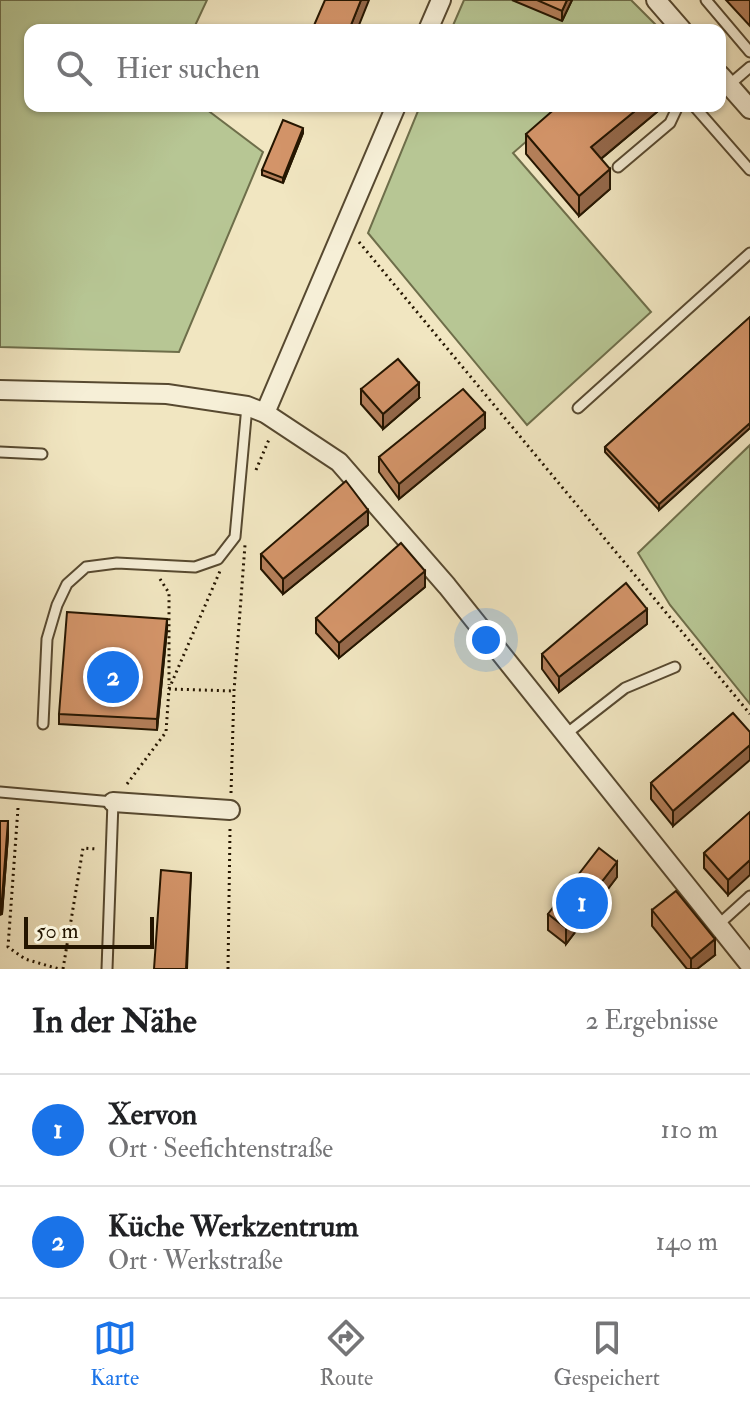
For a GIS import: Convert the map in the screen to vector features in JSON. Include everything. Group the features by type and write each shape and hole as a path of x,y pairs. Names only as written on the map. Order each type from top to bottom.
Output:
{"street":[{"path":"431,24 441,0"},
{"path":"656,0 677,24"},
{"path":"726,82 750,109"},
{"path":"263,414 394,112"},
{"path":"0,390 167,394 263,414 339,462 447,586 750,965"},
{"path":"113,802 230,810"}],"lane":[{"path":"706,0 750,52"},
{"path":"726,79 750,67"},
{"path":"618,167 670,123 675,112"},
{"path":"699,112 750,170"},
{"path":"578,408 750,253"},
{"path":"43,724 47,639 67,584 86,567 117,563 195,567 218,559 235,537 263,414"},
{"path":"0,452 42,454"},
{"path":"566,734 625,688 675,667"},
{"path":"0,792 113,802 107,969"},
{"path":"718,925 750,896"}],"path":[{"path":"346,226 750,714"},
{"path":"256,470 263,414"},
{"path":"228,969 234,691 245,539"},
{"path":"152,565 169,593 169,689 221,569 218,559"},
{"path":"19,794 8,947 25,959 59,969"}],"green space":[{"path":"0,0 207,0 196,24 24,24 24,112 210,112 263,152 179,352 0,347"},
{"path":"464,0 631,0 655,24 454,24"},
{"path":"418,112 560,112 513,153 651,312 527,425 368,233"},
{"path":"750,445 750,704 670,605 638,553"}],"building":[{"path":"325,0 361,0 351,24 315,24"},
{"path":"537,0 567,0 562,11"},
{"path":"551,112 634,112 591,147 610,169 579,196 526,134"},
{"path":"283,120 303,128 283,178 262,170"},
{"path":"750,317 750,423 659,504 605,447"},
{"path":"398,359 419,383 383,414 361,389"},
{"path":"463,389 485,413 399,484 379,457"},
{"path":"346,481 368,510 283,579 261,554"},
{"path":"401,543 425,571 339,643 316,618"},
{"path":"626,583 647,609 559,677 542,654"},
{"path":"67,612 167,619 157,719 59,714"},
{"path":"733,713 750,732 750,745 673,811 651,783"},
{"path":"750,812 750,860 728,880 704,853"},
{"path":"0,821 8,821 2,899 0,899"},
{"path":"599,848 617,862 566,928 548,914"},
{"path":"161,870 191,873 186,969 154,969"},
{"path":"676,891 715,939 691,959 652,910"}],"place":[{"name":"Küche Werkzentrum","path":"113,677"},
{"name":"Xervon","path":"582,903"}]}
